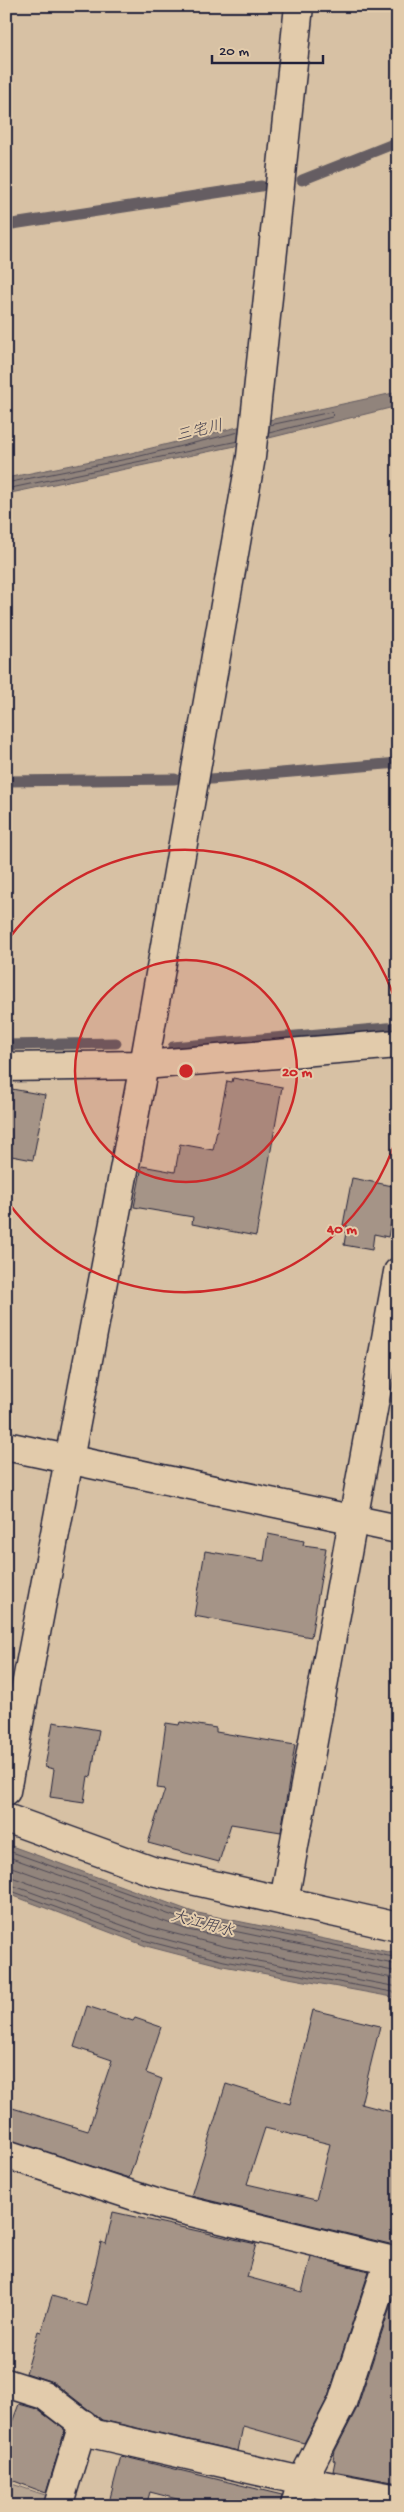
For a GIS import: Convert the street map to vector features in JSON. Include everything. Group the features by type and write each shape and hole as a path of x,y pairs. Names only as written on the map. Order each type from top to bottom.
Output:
{"street":[{"path":"6,1791 144,1065 251,457 299,6"},
{"path":"6,1067 144,1065 398,1044"},
{"path":"284,1901 398,1272"},
{"path":"6,1446 398,1528"},
{"path":"6,1818 152,1871 398,1927"},
{"path":"6,2154 162,2205 393,2261 342,2403 298,2493"},
{"path":"6,2383 44,2395 95,2434 298,2493 398,2499"},
{"path":"58,2506 83,2424"}],"shaded area":[{"path":"6,2482 51,2497 49,2506 6,2506"}],"water":[{"path":"398,392 398,406 245,444 6,494 6,478 131,453 246,425"},
{"name":"大江用水","path":"6,1844 193,1912 398,1954 398,1998 223,1966 146,1946 6,1893"}],"building":[{"path":"233,1078 282,1087 256,1236 192,1224 193,1217 134,1207 142,1166 175,1172 180,1144 213,1150 227,1081 232,1082"},
{"path":"6,1088 45,1095 33,1160 6,1155"},
{"path":"352,1178 398,1187 388,1237 374,1234 372,1250 344,1245 347,1225 343,1225"},
{"path":"268,1534 304,1541 303,1545 326,1548 311,1637 194,1616 205,1551 264,1561"},
{"path":"53,1722 99,1730 91,1777 88,1776 84,1802 50,1797 54,1769 45,1767"},
{"path":"180,1722 216,1728 216,1732 295,1745 281,1832 231,1824 219,1862 148,1843 165,1789 157,1788 166,1723 179,1725"},
{"path":"87,2006 133,2021 135,2018 161,2027 146,2073 162,2079 129,2178 6,2139 6,2106 88,2131 112,2060 74,2047"},
{"path":"313,2010 380,2026 361,2104 395,2113 392,2128 398,2130 398,2246 191,2196 226,2084 290,2104","holes":["265,2128 330,2144 316,2200 247,2184"]},
{"path":"113,2212 256,2244 247,2277 302,2292 311,2257 369,2271 328,2397 304,2443 243,2426 238,2451 102,2420 53,2382 26,2373 38,2331 41,2332 52,2296 86,2306 101,2242 106,2244"},
{"path":"398,2283 398,2483 333,2471 335,2461 333,2460 335,2451 357,2408"},
{"path":"19,2404 37,2409 65,2430 46,2493 6,2478 6,2438"},
{"path":"121,2456 282,2495 280,2506 204,2506 150,2492 146,2506 108,2506"},
{"path":"327,2502 349,2506 326,2506"}],"waterway":[{"path":"302,180 398,142"},
{"path":"6,225 261,186"},
{"path":"211,779 398,763"},
{"path":"6,781 175,779"},
{"path":"173,1047 398,1027"},
{"path":"6,1045 116,1043"}],"water label":[{"name":"三宅川","path":"199,429"}]}
